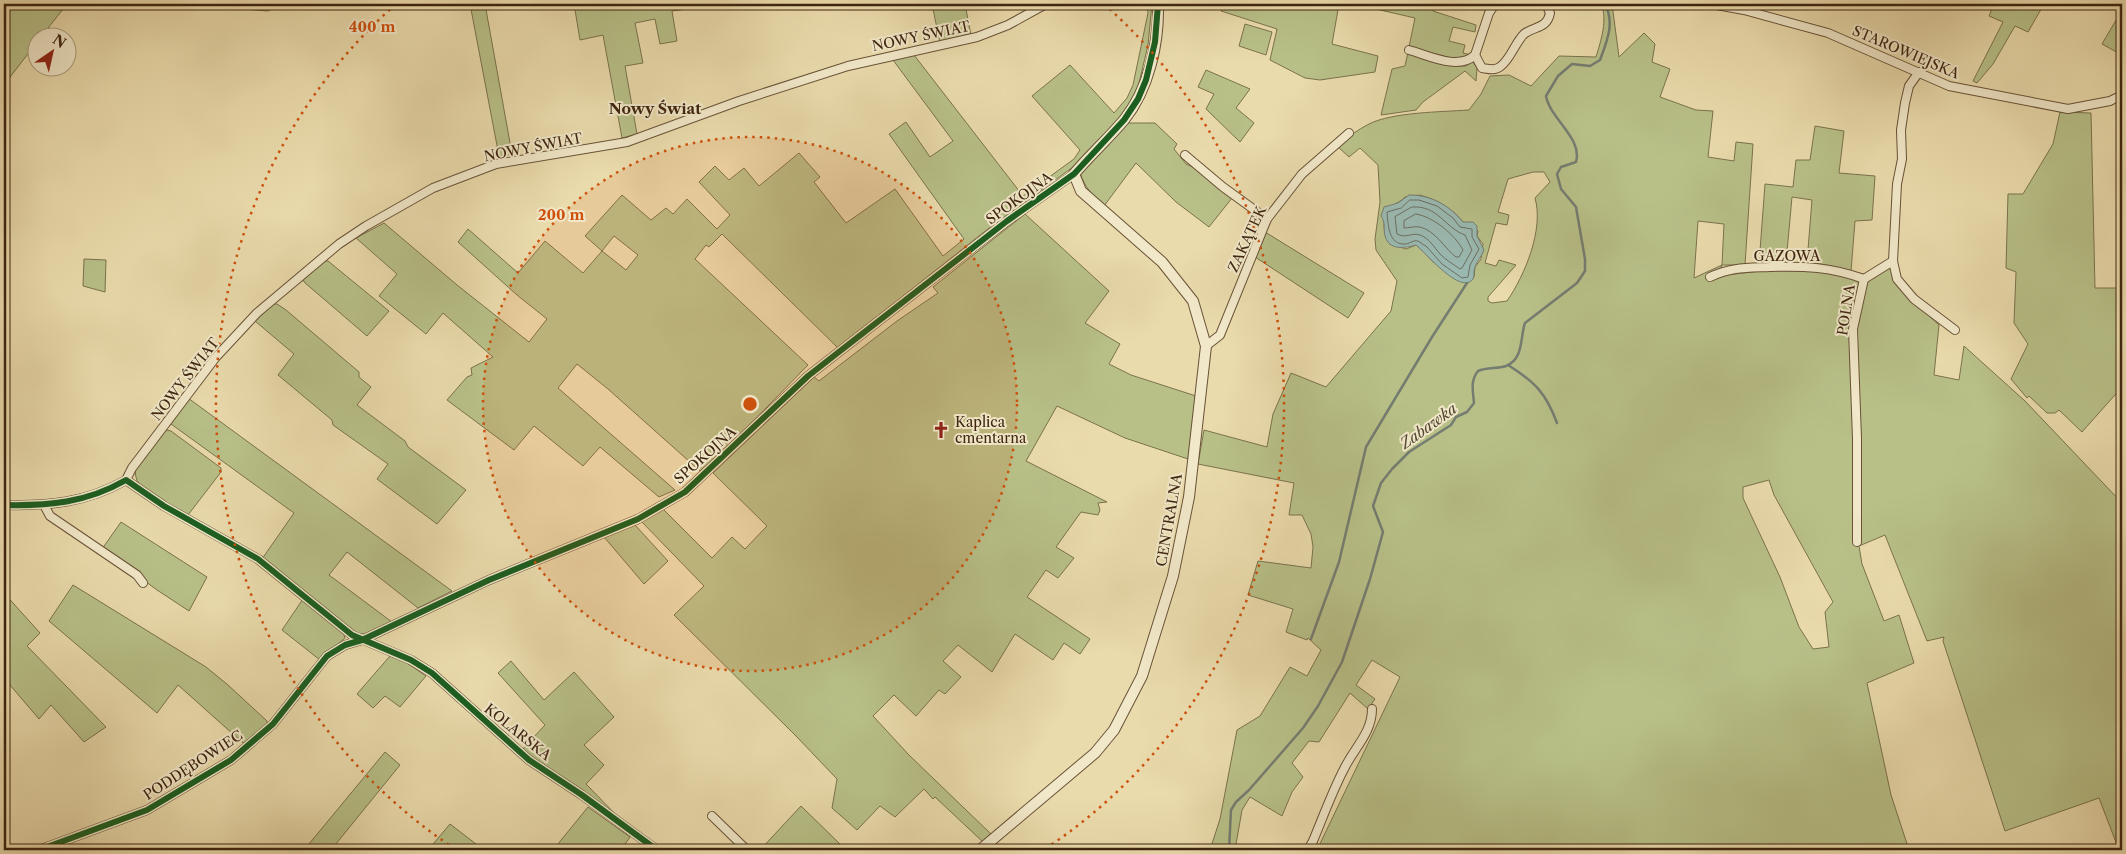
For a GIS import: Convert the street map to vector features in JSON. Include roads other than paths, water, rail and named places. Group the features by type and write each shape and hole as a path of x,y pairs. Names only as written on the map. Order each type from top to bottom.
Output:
{"street":[{"name":"NOWY ŚWIAT","path":"126,480 132,468 216,357 257,313 339,244 433,188 496,164 627,142 738,101 848,66 982,36 1008,25 1046,4"},
{"path":"1074,174 1124,120 1138,100 1146,80 1155,42 1158,4"},
{"path":"1495,4 1489,14 1475,55 1477,62 1482,68 1492,70 1502,66 1526,33 1547,21 1550,12 1546,4"},
{"name":"STAROWIEJSKA","path":"1711,4 1744,10 1828,33 1949,86 2068,109 2110,101 2122,95"},
{"path":"1409,50 1454,62 1462,62 1475,55"},
{"path":"1920,72 1910,86 1904,103 1901,130 1902,160 1897,184 1893,262 1897,279 1914,299 1955,330"},
{"name":"ZAKĄTEK","path":"1206,346 1220,335 1267,219 1302,174 1350,133"},
{"path":"1185,155 1223,187 1267,219"},
{"name":"CENTRALNA","path":"984,849 1095,753 1114,730 1142,676 1173,576 1185,517 1194,456 1206,346 1193,301 1162,262 1081,191 1074,174"},
{"name":"SPOKOJNA","path":"358,641 489,580 638,519 685,492 808,376 1007,221 1074,174"},
{"name":"POLNA","path":"1858,542 1853,329 1864,279 1893,262"},
{"name":"GAZOWA","path":"1710,277 1727,270 1789,265 1823,268 1864,279"},
{"path":"4,505 44,506 97,494 126,480"},
{"name":"KOLARSKA","path":"126,480 164,506 258,559 358,641 411,660 432,673 529,760 582,795 656,850"},
{"path":"44,506 50,516 137,575 143,583"},
{"name":"PODDĘBOWIEC","path":"39,850 147,810 231,760 273,724 327,656 358,641"},
{"path":"1302,850 1309,848 1313,841 1344,768 1368,731 1372,720 1372,709"},
{"path":"712,816 747,850"}],"water":[{"path":"1409,195 1417,195 1439,202 1463,222 1473,222 1477,226 1477,236 1484,250 1474,268 1473,279 1467,283 1452,278 1416,245 1398,247 1387,241 1381,216 1384,207 1398,203"}],"waterway":[{"name":"Zabawka","path":"1229,850 1231,810 1236,802 1249,790 1303,728 1318,706 1342,662 1370,579 1383,532 1373,506 1381,483 1409,452 1451,425 1456,417 1467,412 1474,403 1473,382 1478,371 1503,367 1512,363 1519,353 1525,323 1577,283 1585,271 1585,259 1576,207 1561,189 1557,174 1561,167 1576,162 1577,153 1571,137 1553,113 1546,96 1558,76 1572,64 1590,66 1600,60 1610,25 1605,4"},
{"path":"1311,639 1339,562 1366,447 1467,283"},
{"path":"1508,365 1526,377 1544,396 1557,423"}],"place":[{"name":"Kaplica cmentarna","path":"941,430"}],"district":[{"name":"Nowy Świat","path":"655,108"}]}
